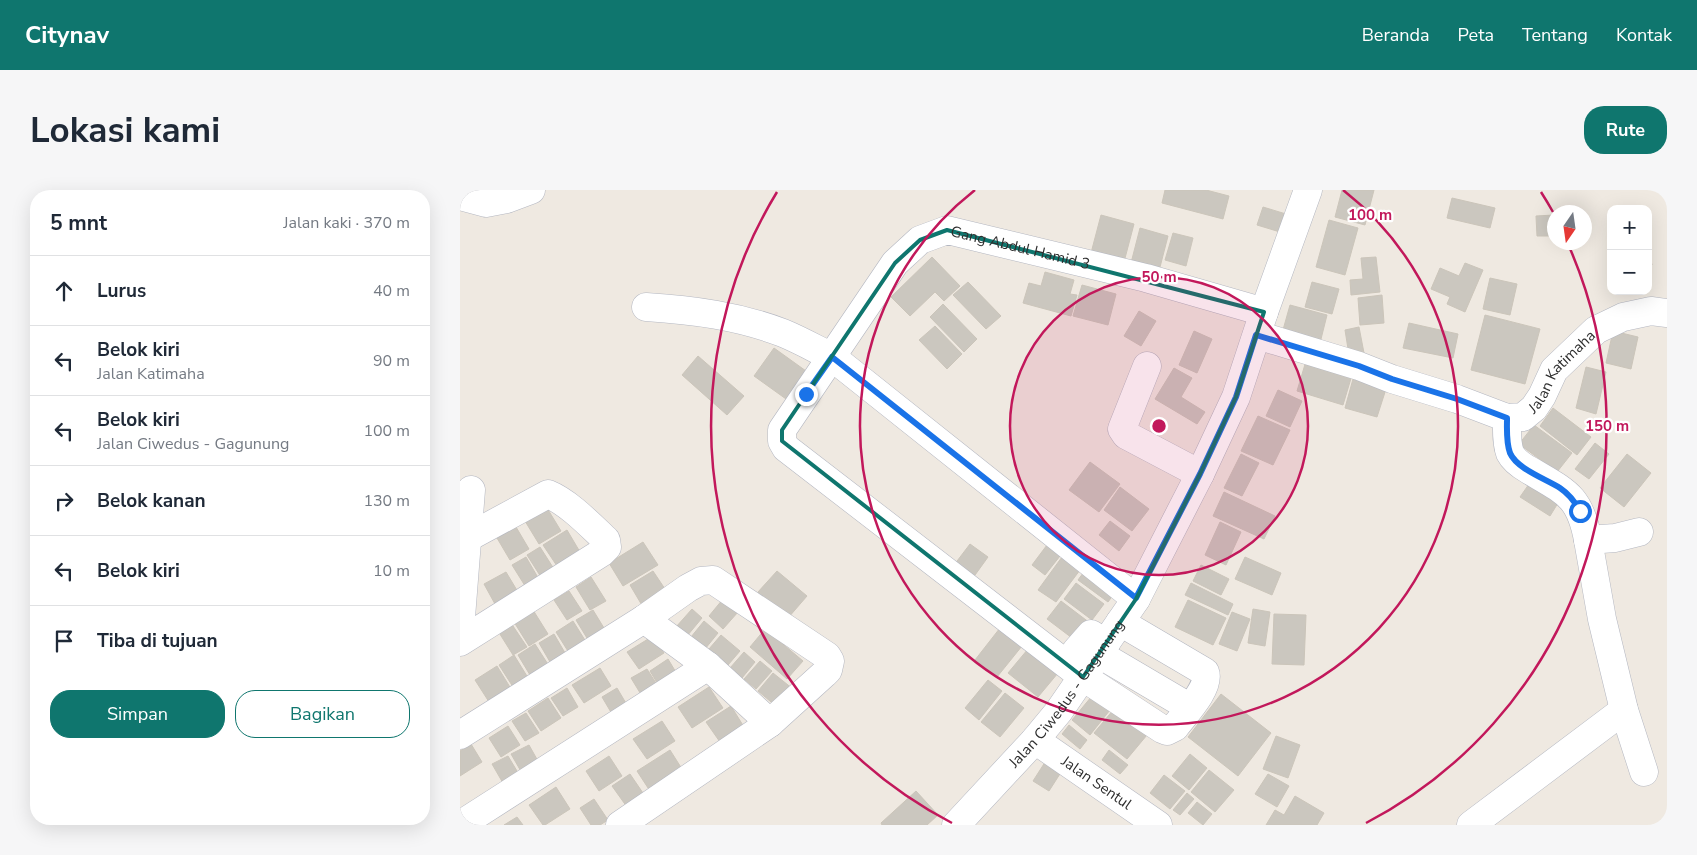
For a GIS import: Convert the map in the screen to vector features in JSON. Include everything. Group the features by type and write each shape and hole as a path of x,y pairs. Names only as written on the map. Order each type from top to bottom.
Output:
{"street":[{"path":"460,196 486,202 507,198 531,190"},
{"name":"Jalan Ciwedus - Gagunung","path":"956,825 1036,740 1059,711 1136,598 1200,474 1236,397 1260,323 1308,190"},
{"name":"Gang Abdul Hamid 3","path":"1100,652 786,448 782,440 782,430 895,263 920,240 947,230 1146,278 1260,323"},
{"path":"646,307 720,314 755,323 785,334 832,357 1136,598"},
{"name":"Jalan Katimaha","path":"1260,323 1392,379 1457,399 1507,418 1523,417 1534,408 1554,370 1596,330 1623,317 1651,311 1667,313"},
{"path":"1147,366 1122,429 1126,435 1200,474"},
{"path":"1507,418 1507,440 1510,454 1518,464 1562,490 1575,502 1584,519 1602,619 1624,710 1644,772"},
{"path":"460,630 471,490"},
{"path":"460,642 601,553 607,547 606,540 582,518 548,494 467,538"},
{"path":"1588,540 1615,538 1640,532"},
{"path":"460,735 701,581 713,580 827,656 830,661 828,670 770,723 620,825"},
{"path":"644,619 708,666 770,723"},
{"path":"1100,652 1205,672 1207,677 1205,686 1189,707 1100,652"},
{"path":"460,825 708,666"},
{"path":"1471,825 1624,710"},
{"name":"Jalan Sentul","path":"1036,740 1158,825"}],"highlighted area":[{"path":"947,230 1264,312 1236,397 1200,474 1136,599 1083,677 782,441 782,430 895,263 920,240"}],"building":[{"path":"1165,190 1206,190 1229,196 1223,219 1162,203"},
{"path":"1342,190 1374,190 1365,225 1335,217"},
{"path":"1452,198 1495,208 1490,228 1447,218"},
{"path":"1263,207 1286,214 1280,232 1257,225"},
{"path":"1101,215 1134,224 1124,262 1091,253"},
{"path":"1547,215 1547,236 1537,236 1536,216"},
{"path":"1329,220 1358,228 1345,275 1316,267"},
{"path":"1140,228 1168,236 1159,271 1131,263"},
{"path":"1173,233 1193,238 1186,266 1165,260"},
{"path":"932,257 960,286 944,301 935,292 910,316 891,297"},
{"path":"1376,257 1380,292 1351,295 1350,280 1363,279 1361,258"},
{"path":"1465,263 1483,270 1465,312 1447,304 1450,297 1431,289 1440,268 1459,276"},
{"path":"1045,272 1074,280 1070,294 1077,295 1071,316 1023,303 1029,283 1041,286"},
{"path":"1490,278 1517,284 1510,315 1483,309"},
{"path":"968,282 1001,316 986,329 953,295"},
{"path":"1312,282 1339,289 1332,314 1305,307"},
{"path":"1082,285 1116,294 1108,325 1073,316"},
{"path":"1382,295 1384,323 1360,325 1358,298"},
{"path":"943,304 977,339 964,352 930,317"},
{"path":"1290,305 1327,315 1319,347 1281,337"},
{"path":"1139,311 1156,321 1141,346 1124,336"},
{"path":"1485,315 1540,329 1525,384 1471,370"},
{"path":"1409,323 1458,334 1453,358 1403,348"},
{"path":"935,326 962,354 947,369 919,340"},
{"path":"1359,327 1364,353 1349,355 1345,330"},
{"path":"1194,331 1212,339 1197,373 1179,365"},
{"path":"1613,331 1638,337 1631,369 1606,363"},
{"path":"774,348 813,376 793,404 754,376"},
{"path":"698,356 744,396 727,415 682,375"},
{"path":"1306,361 1352,375 1343,405 1297,391"},
{"path":"1586,367 1606,372 1596,414 1576,408"},
{"path":"1174,368 1192,378 1181,397 1205,412 1197,424 1155,399"},
{"path":"1353,379 1386,389 1377,417 1345,408"},
{"path":"1278,390 1302,401 1290,427 1266,416"},
{"path":"1553,408 1591,437 1577,455 1540,426"},
{"path":"1258,416 1290,430 1273,465 1241,451"},
{"path":"1534,425 1572,453 1557,472 1519,444"},
{"path":"1595,443 1609,454 1589,479 1575,469"},
{"path":"1241,454 1259,463 1242,496 1224,488"},
{"path":"1627,454 1651,473 1624,507 1600,488"},
{"path":"1090,462 1120,484 1099,512 1069,490"},
{"path":"1529,484 1558,503 1550,516 1520,497"},
{"path":"1120,487 1149,509 1132,531 1104,510"},
{"path":"1224,492 1275,516 1264,539 1213,516"},
{"path":"547,508 561,531 539,544 525,521"},
{"path":"1110,521 1130,536 1119,551 1099,535"},
{"path":"1220,522 1241,532 1226,565 1205,555"},
{"path":"516,527 529,549 510,560 497,538"},
{"path":"567,530 580,552 557,566 543,545"},
{"path":"1050,541 1064,551 1045,575 1032,565"},
{"path":"643,542 658,565 623,586 609,563"},
{"path":"970,544 988,557 970,582 951,569"},
{"path":"540,547 554,569 541,577 527,555"},
{"path":"526,557 540,581 527,589 512,565"},
{"path":"1062,557 1080,570 1056,602 1038,590"},
{"path":"1245,557 1281,573 1272,595 1235,579"},
{"path":"1201,565 1229,579 1221,595 1193,581"},
{"path":"1086,569 1116,591 1108,602 1078,580"},
{"path":"653,571 667,592 643,607 630,585"},
{"path":"777,571 807,596 788,618 758,592"},
{"path":"506,572 518,592 495,604 484,584"},
{"path":"591,577 606,601 590,610 576,587"},
{"path":"1076,583 1104,604 1092,620 1064,599"},
{"path":"1191,583 1233,604 1228,615 1185,595"},
{"path":"569,591 582,611 567,620 554,600"},
{"path":"723,599 738,612 723,629 709,616"},
{"path":"1188,600 1226,618 1213,645 1175,627"},
{"path":"1061,601 1090,623 1076,641 1047,619"},
{"path":"692,609 702,618 687,636 676,627"},
{"path":"1253,609 1270,612 1265,646 1248,643"},
{"path":"533,610 548,634 529,646 514,622"},
{"path":"593,610 607,633 590,643 576,620"},
{"path":"1232,612 1250,619 1237,651 1219,644"},
{"path":"1274,614 1306,615 1304,665 1272,664"},
{"path":"573,621 588,645 571,656 556,632"},
{"path":"704,621 718,633 705,649 691,637"},
{"path":"511,623 527,647 513,655 498,631"},
{"path":"1000,628 1022,646 997,677 975,660"},
{"path":"765,629 803,661 787,679 750,647"},
{"path":"554,634 568,658 553,667 539,643"},
{"path":"721,635 740,651 728,665 709,649"},
{"path":"653,636 664,653 639,669 627,652"},
{"path":"535,644 551,669 533,680 518,655"},
{"path":"1028,649 1058,673 1038,697 1008,673"},
{"path":"744,652 755,662 742,678 730,668"},
{"path":"514,655 530,681 515,690 499,665"},
{"path":"668,659 680,679 662,691 650,671"},
{"path":"760,661 772,671 756,689 744,679"},
{"path":"497,666 513,692 491,705 475,680"},
{"path":"600,668 611,686 584,703 572,685"},
{"path":"647,669 661,691 645,701 631,678"},
{"path":"773,673 793,689 777,707 758,691"},
{"path":"988,680 1002,691 979,720 965,708"},
{"path":"709,687 723,708 692,728 678,707"},
{"path":"567,688 578,707 563,716 551,698"},
{"path":"617,688 630,710 615,719 602,697"},
{"path":"1005,693 1024,708 1000,737 981,722"},
{"path":"1221,694 1271,733 1238,776 1188,737"},
{"path":"1092,696 1110,710 1090,735 1072,720"},
{"path":"548,698 561,718 541,731 528,711"},
{"path":"731,706 744,727 720,742 706,722"},
{"path":"1114,709 1147,735 1127,759 1094,733"},
{"path":"526,713 539,733 525,741 512,721"},
{"path":"662,721 675,741 647,759 633,739"},
{"path":"1069,725 1087,740 1080,749 1062,734"},
{"path":"508,726 520,745 501,757 489,738"},
{"path":"1276,736 1300,745 1288,778 1263,769"},
{"path":"471,744 482,762 460,776 460,751"},
{"path":"529,745 543,770 526,780 511,754"},
{"path":"670,750 682,769 650,791 637,771"},
{"path":"1109,750 1128,765 1120,774 1102,760"},
{"path":"1190,754 1207,768 1189,790 1172,776"},
{"path":"508,756 523,781 507,790 492,764"},
{"path":"609,756 622,776 599,791 586,771"},
{"path":"1049,756 1065,766 1049,791 1033,781"},
{"path":"1209,770 1234,790 1215,812 1191,792"},
{"path":"630,774 645,796 627,807 612,786"},
{"path":"1268,774 1289,786 1277,807 1255,794"},
{"path":"1164,775 1185,791 1170,809 1150,793"},
{"path":"556,787 570,809 543,825 529,805"},
{"path":"916,791 938,815 927,825 882,825 881,823"},
{"path":"1187,793 1194,799 1180,815 1173,810"},
{"path":"1295,796 1324,813 1317,825 1266,825 1275,810 1284,815"},
{"path":"594,799 608,820 600,825 591,825 580,808"},
{"path":"1197,802 1212,814 1203,825 1188,813"},
{"path":"517,817 523,825 504,825"}],"route":[{"path":"806,394 832,357 1136,598 1200,474 1236,397 1256,335 1359,366 1507,418 1507,440 1510,454 1518,464 1562,490 1575,502 1580,511"}]}
